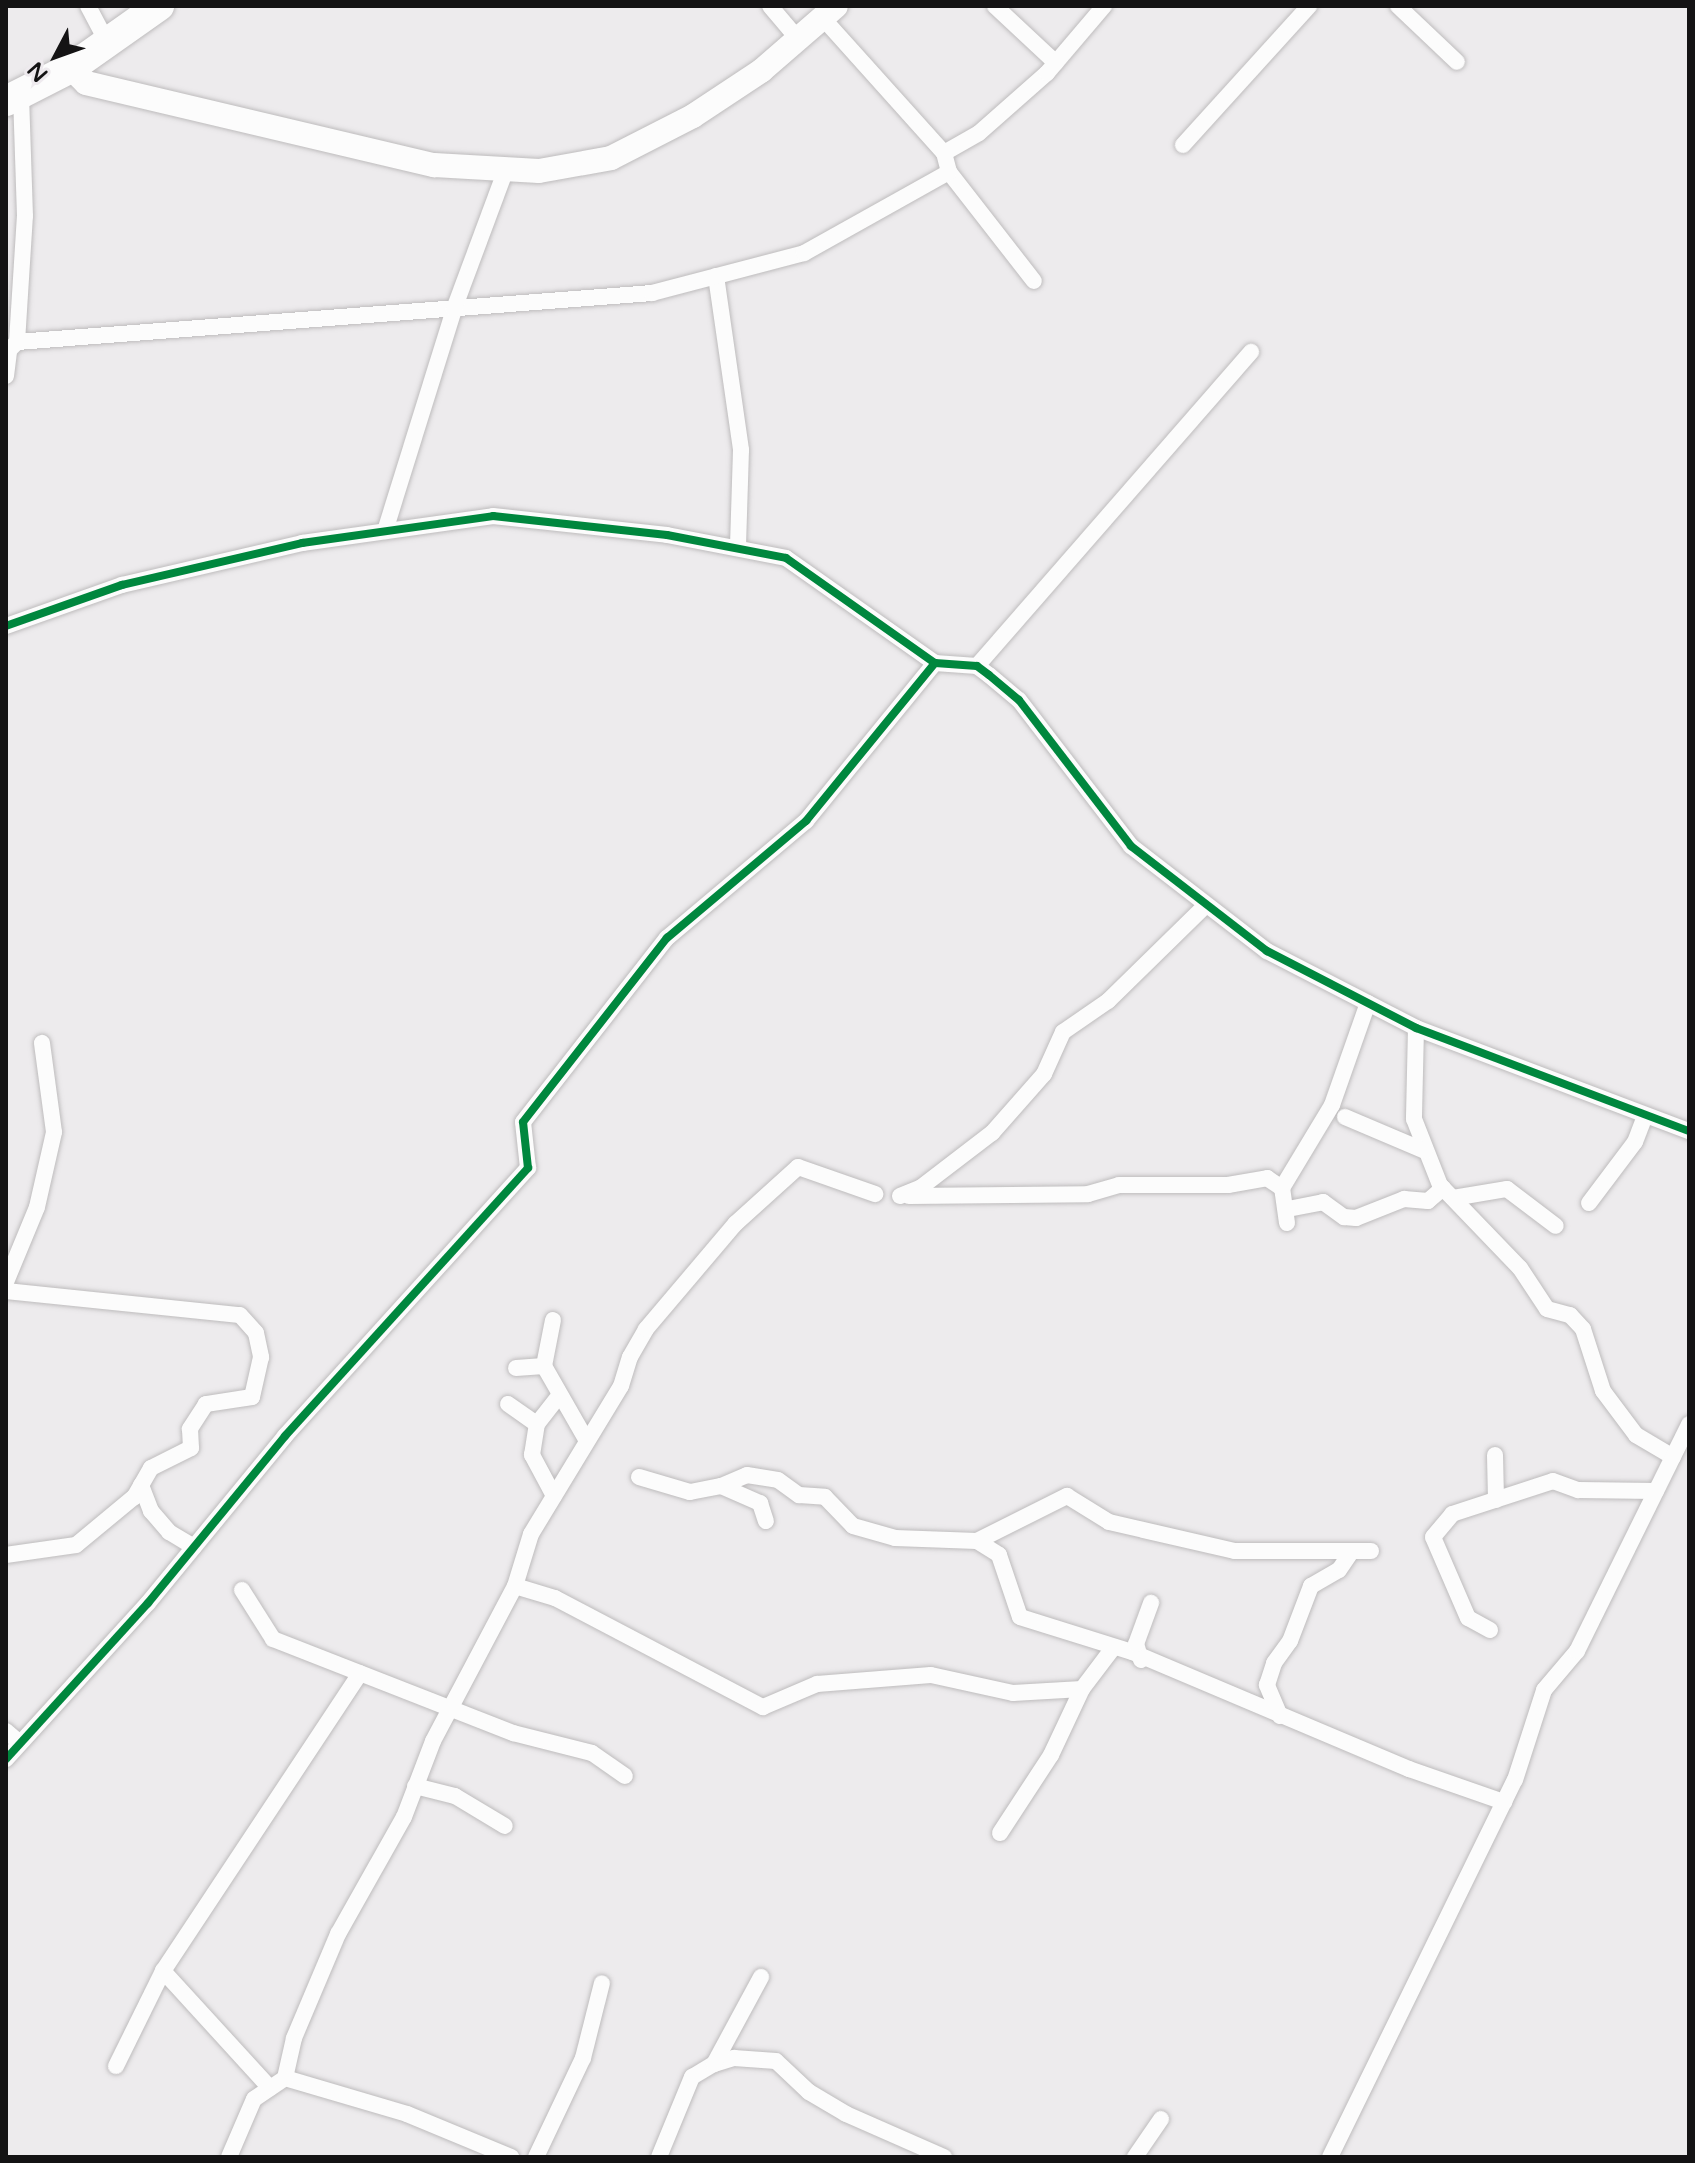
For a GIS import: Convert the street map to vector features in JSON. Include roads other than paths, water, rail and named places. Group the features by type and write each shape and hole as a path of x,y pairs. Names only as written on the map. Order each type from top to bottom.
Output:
{"highway":[{"path":"14,98 71,68 159,6"}],"street":[{"path":"88,6 108,44"},
{"path":"770,6 798,39"},
{"path":"995,6 1056,63"},
{"path":"944,153 979,133 1056,63 1104,6"},
{"path":"1183,145 1309,6"},
{"path":"1398,6 1457,62"},
{"path":"71,68 86,83 434,165 539,171 611,158 693,116 798,39 828,11 944,153 949,172 1034,281"},
{"path":"6,376 25,216 14,98"},
{"path":"385,531 454,309 506,169"},
{"path":"10,348 652,293 804,253 949,172"},
{"path":"716,276 741,450 738,547"},
{"path":"977,666 1251,352"},
{"path":"6,626 122,585 302,543 493,516 738,547 804,567 935,663 977,666 1019,700 1131,846 1204,907 1267,951 1416,1028 1689,1131"},
{"path":"6,1759 194,1547 285,1436 528,1168 523,1122 667,938 806,821 935,663"},
{"path":"1204,907 1108,1001 1063,1032 1044,1074 992,1133 920,1188 900,1196 1088,1194 1119,1185 1228,1185 1267,1178 1282,1188"},
{"path":"1368,1003 1332,1105 1282,1188 1288,1216 1323,1202 1344,1217 1356,1218 1404,1199 1428,1201 1448,1193 1507,1189 1556,1226"},
{"path":"1416,1028 1414,1119 1425,1151 1448,1193 1520,1268 1547,1309 1570,1315 1583,1329 1603,1391 1636,1435 1673,1457"},
{"path":"6,1282 37,1207 54,1132 42,1043"},
{"path":"1589,1203 1635,1142 1645,1116"},
{"path":"1345,1117 1425,1151"},
{"path":"229,2157 254,2099 285,2078 294,2038 338,1934 415,1786 450,1708 515,1586 531,1534 621,1386 630,1357 646,1329 735,1224 798,1167 875,1194"},
{"path":"1477,1222 1484,1190"},
{"path":"6,1291 203,1308 249,1321 260,1342 261,1357 252,1397 206,1404 190,1429 191,1448 151,1468 134,1497 76,1545 7,1552"},
{"path":"553,1320 544,1366 587,1441"},
{"path":"516,1368 544,1366"},
{"path":"554,1496 532,1455 537,1424 559,1396"},
{"path":"508,1404 537,1424"},
{"path":"1330,2157 1504,1802 1544,1690 1577,1651 1689,1424"},
{"path":"1495,1455 1496,1500"},
{"path":"639,1477 690,1492 721,1486 747,1475 778,1480 799,1495 825,1497 853,1526 895,1538 977,1541 1067,1496 1109,1522 1235,1551 1371,1551"},
{"path":"1490,1630 1468,1618 1433,1537 1452,1514 1553,1481 1578,1490 1656,1491"},
{"path":"141,1485 151,1511 169,1532 194,1547"},
{"path":"721,1486 760,1503 766,1521"},
{"path":"977,1541 999,1555 1020,1617 1113,1648 1504,1802"},
{"path":"1280,1716 1267,1685 1274,1663 1290,1641 1311,1586 1339,1570 1352,1551"},
{"path":"515,1586 555,1598 763,1707 817,1684 931,1675 1013,1693 1082,1689"},
{"path":"242,1590 273,1639 513,1733 592,1753 625,1776"},
{"path":"1141,1660 1136,1644 1151,1603"},
{"path":"1000,1833 1051,1755 1082,1689 1113,1648"},
{"path":"116,2066 163,1971 360,1673"},
{"path":"6,1731 20,1743"},
{"path":"415,1786 455,1796 505,1826"},
{"path":"163,1971 270,2088"},
{"path":"714,2064 761,1977"},
{"path":"536,2157 583,2058 602,1983"},
{"path":"659,2157 692,2077 714,2064 734,2058 776,2061 809,2092 846,2114 944,2157"},
{"path":"285,2078 407,2114 511,2157"},
{"path":"1135,2157 1161,2119"}]}
